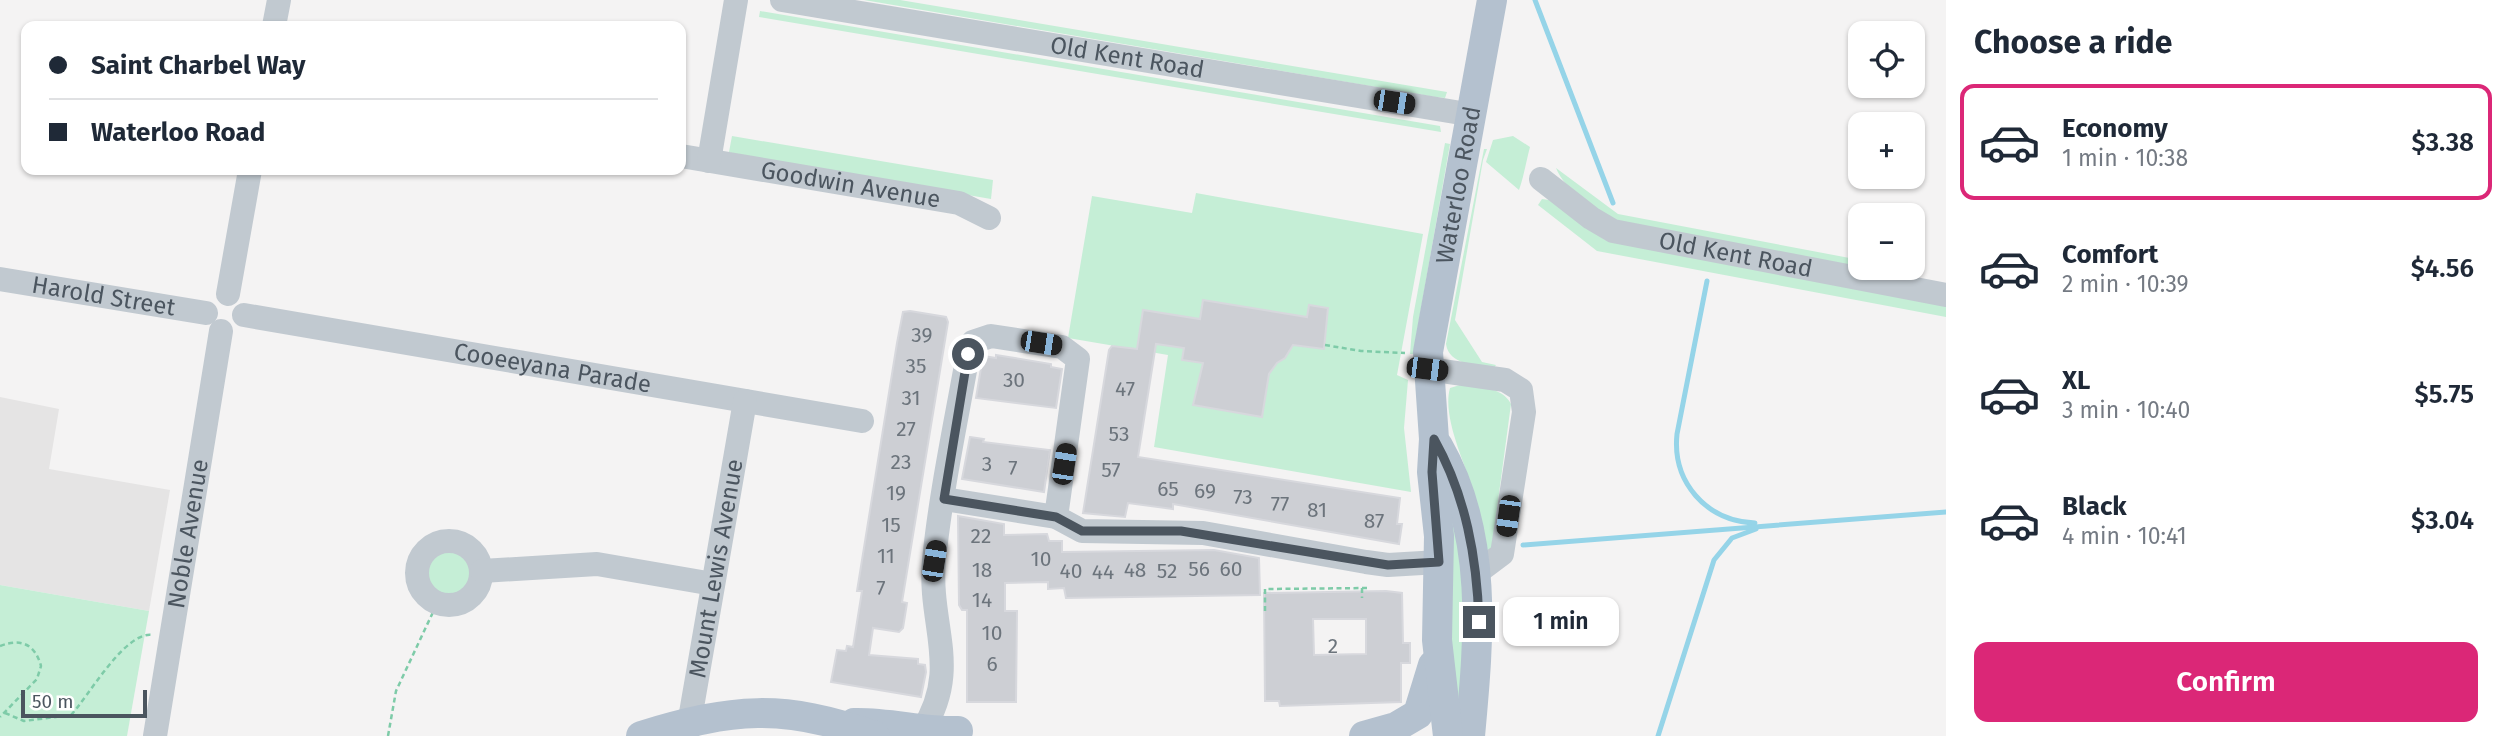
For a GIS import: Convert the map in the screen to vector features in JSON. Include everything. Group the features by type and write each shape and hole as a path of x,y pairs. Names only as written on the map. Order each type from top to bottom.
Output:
{"main road":[{"name":"Waterloo Road","path":"1448,736 1437,640 1439,562 1432,472 1434,439 1418,361 1430,337 1473,115 1492,0"},
{"name":"Waterloo Road","path":"1434,439 1448,463 1478,572 1478,650 1470,736"},
{"path":"1364,736 1396,727 1418,714 1428,686 1437,640"},
{"path":"640,736 688,729 741,712 789,714 844,724 874,736"},
{"path":"844,724 873,723 963,735"}],"street":[{"path":"276,21 279,0"},
{"path":"709,161 736,0"},
{"name":"Old Kent Road","path":"782,0 1473,115"},
{"name":"Goodwin Avenue","path":"686,157 960,203 989,218"},
{"path":"228,294 249,175"},
{"name":"Old Kent Road","path":"1541,179 1591,218 1613,231 1946,295"},
{"name":"Harold Street","path":"0,279 214,322"},
{"path":"228,294 238,299 244,315 234,330 214,322 213,298 228,294"},
{"name":"Cooeeyana Parade","path":"244,315 862,421"},
{"name":"Noble Avenue","path":"155,736 214,322"},
{"path":"922,731 934,708 943,670 934,583 944,499 970,346 981,337 999,336 1062,346 1078,359 1056,517"},
{"path":"1418,361 1505,380 1521,390 1524,401 1502,554 1478,572"},
{"name":"Mount Lewis Avenue","path":"688,729 745,401"},
{"path":"944,499 1056,517 1082,531 1192,532 1377,564 1439,562"},
{"path":"449,541 465,545 477,556 482,570 479,586 469,599 454,605 434,602 422,591 417,576 420,560 429,547 449,541"},
{"path":"482,570 597,564 713,584"}],"path":[{"path":"1325,345 1418,361"},
{"path":"1362,588 1362,598"},
{"path":"1265,611 1265,589 1369,588"},
{"path":"388,736 396,691 434,610 434,602"},
{"path":"5,713 24,720 70,716 115,658 142,635 152,635"},
{"path":"0,646 15,642 26,644 36,652 41,666 37,679 0,717"}],"shaded area":[{"path":"0,397 59,409 49,469 170,490 149,611 0,585"}],"green space":[{"path":"864,0 900,0 1447,92 1445,98 1435,97"},
{"path":"760,11 1440,126 1441,132 759,17"},
{"path":"732,136 993,180 991,199 736,155 729,152"},
{"path":"1513,136 1530,147 1519,190 1486,162 1493,140"},
{"path":"1445,143 1450,144 1413,354 1410,354 1413,317"},
{"path":"1484,149 1487,149 1455,320 1482,362 1496,365 1493,369 1458,360 1448,351 1446,344"},
{"path":"1556,168 1618,214 1848,258 1848,265 1620,222 1592,207 1560,177"},
{"path":"1196,193 1423,234 1397,375 1408,380 1404,428 1411,492 1154,447 1168,355 1068,338 1092,196 1192,213"},
{"path":"1542,199 1549,200 1605,240 1946,306 1946,317 1597,251 1538,205"},
{"path":"1460,385 1496,391 1511,404 1491,553 1487,554 1473,489 1451,425 1448,399 1450,388"},
{"path":"1448,490 1462,543 1465,702 1452,701"},
{"path":"448,549 464,556 471,572 464,588 448,595 432,588 425,572 432,556"},
{"path":"0,585 149,611 127,736 0,736"}],"building":[{"path":"1203,300 1307,317 1309,305 1328,308 1324,349 1293,345 1285,358 1277,363 1269,374 1262,417 1193,405 1203,363 1182,360 1184,348 1156,344 1138,457 1400,498 1397,524 1402,524 1399,544 1173,504 1173,509 1128,503 1125,517 1083,513 1109,350 1112,346 1137,349 1143,310 1200,319"},
{"path":"903,312 946,317 948,322 902,602 907,603 903,628 899,632 873,628 869,655 918,659 918,664 925,665 926,672 921,697 831,682 837,650 846,651 847,646 853,647 862,591 857,591 897,343"},
{"path":"996,355 1051,364 1051,367 1062,369 1056,408 976,398 983,356 996,358"},
{"path":"970,437 984,439 983,442 1050,450 1044,492 962,479"},
{"path":"958,516 1004,524 1004,535 1047,534 1049,541 1062,541 1062,552 1214,550 1259,558 1260,595 1066,598 1064,588 1048,589 1048,582 1005,583 1005,611 1017,611 1016,702 967,702 967,610 962,610 959,605"},
{"path":"1264,593 1402,593 1403,643 1410,643 1410,663 1401,663 1401,702 1280,706 1279,701 1265,701","holes":["1313,619 1366,619 1366,654 1314,655"]}],"waterway":[{"path":"1535,0 1613,203"},
{"path":"1707,281 1677,434 1680,468 1687,483 1707,507 1737,521 1755,523"},
{"path":"1523,545 1946,512"},
{"path":"1658,736 1714,560 1732,538 1756,529"}],"route":[{"path":"968,354 944,499 1056,517 1076,530 1181,531 1388,565 1439,562 1432,472 1434,439 1448,463 1472,545 1478,572 1479,622"}]}
